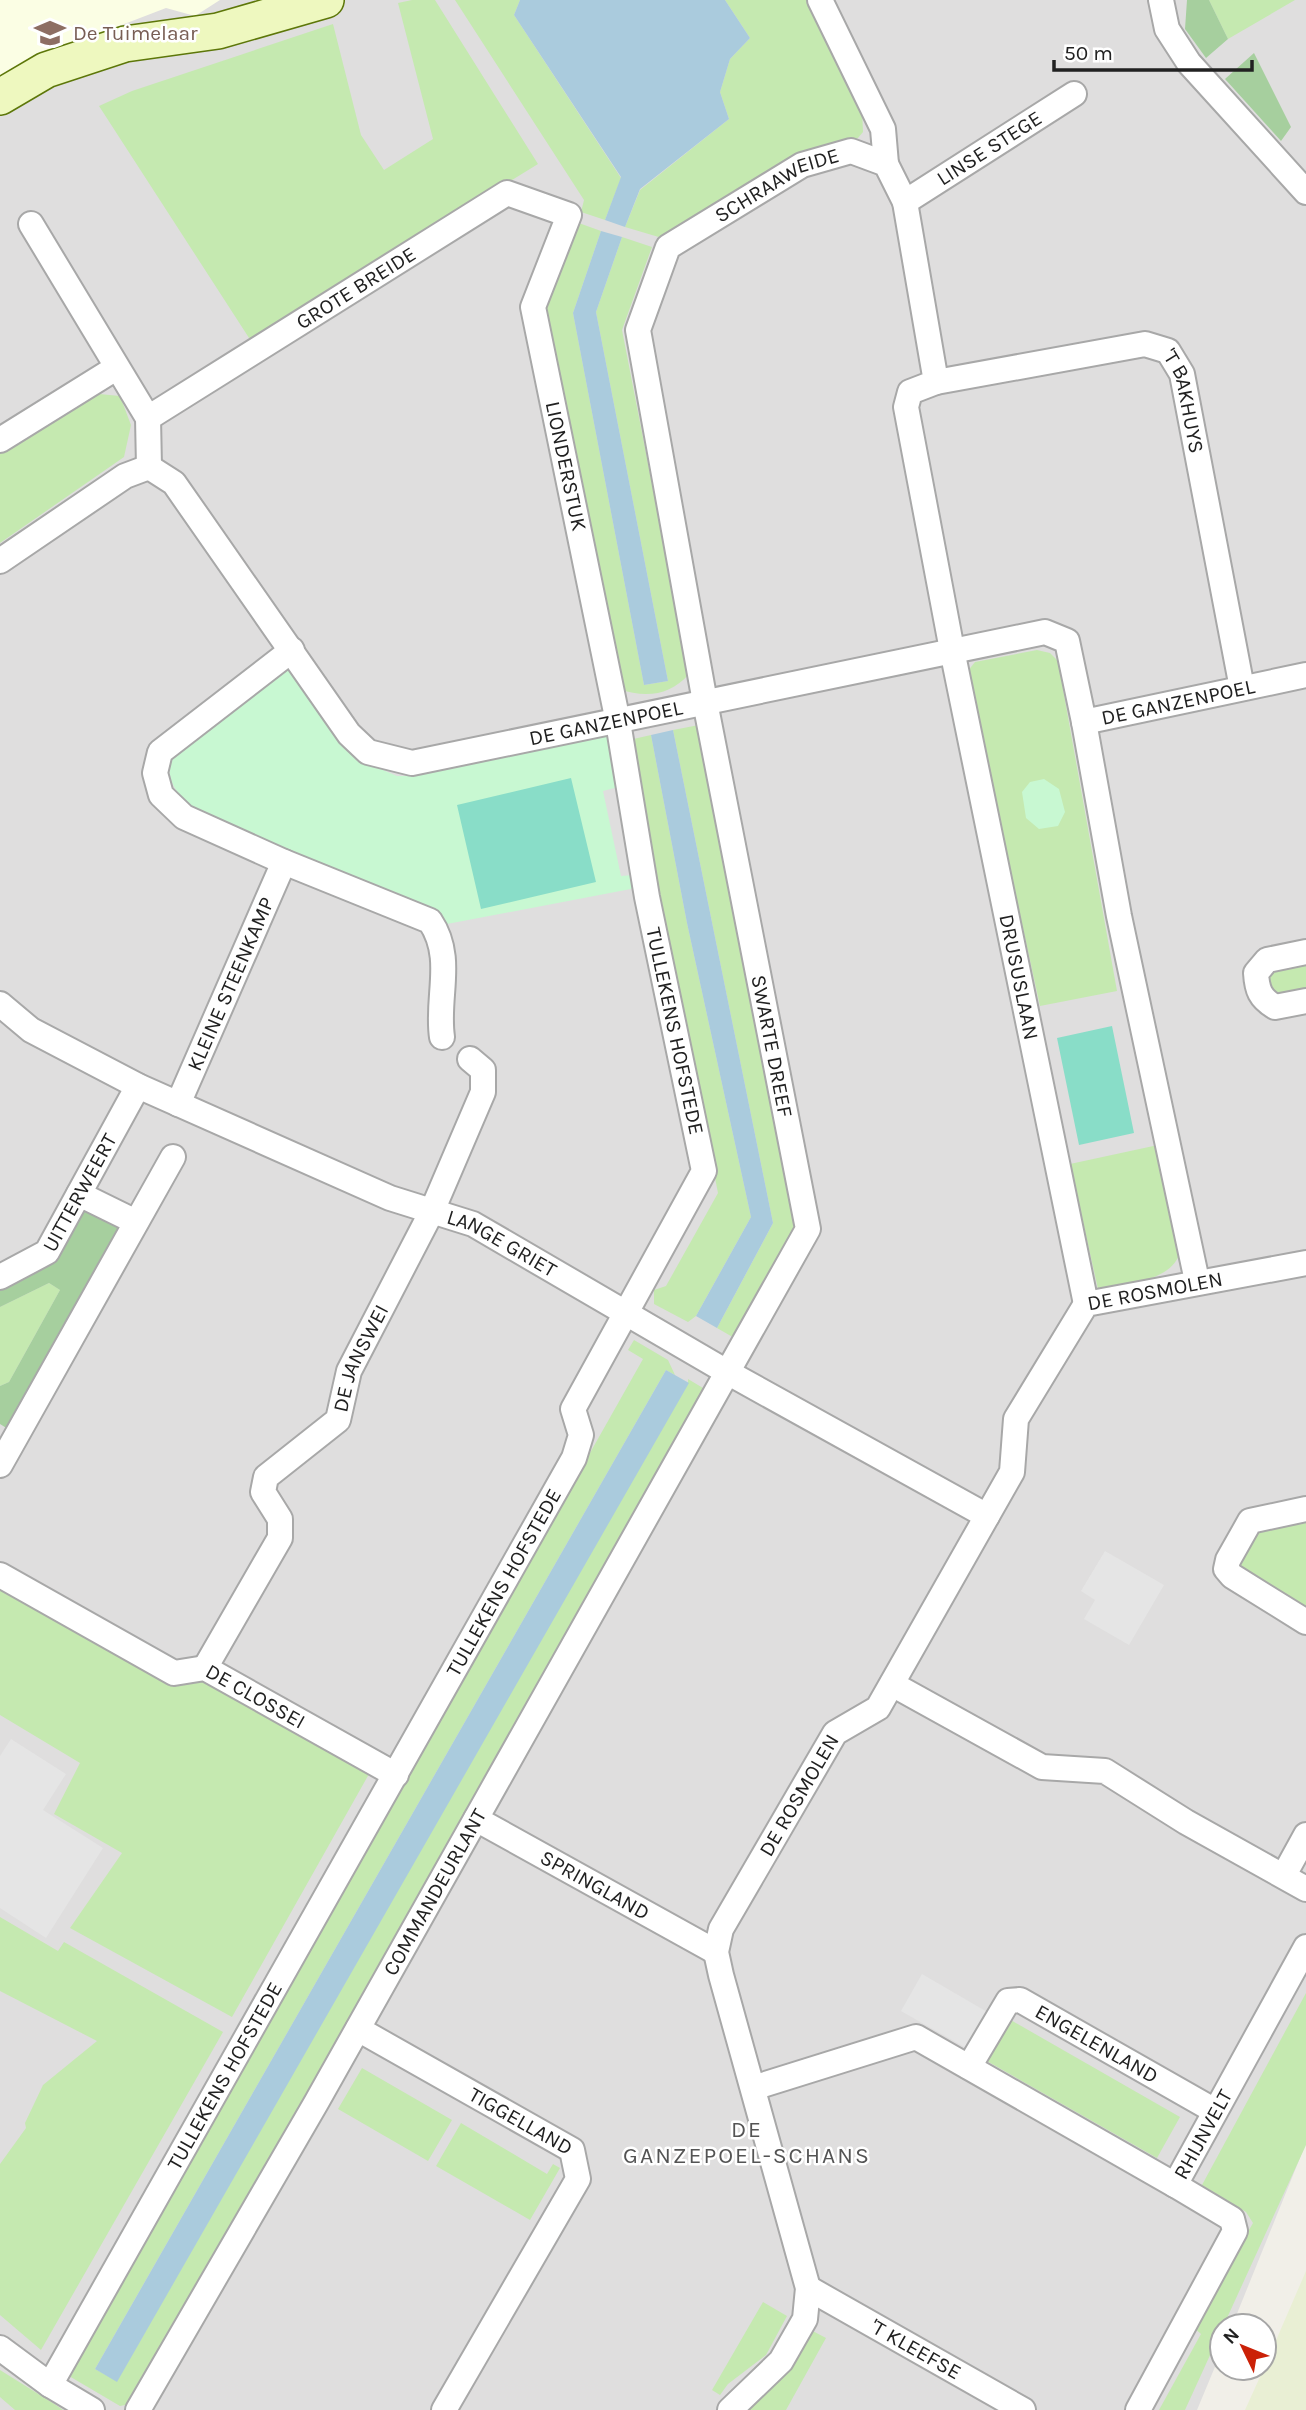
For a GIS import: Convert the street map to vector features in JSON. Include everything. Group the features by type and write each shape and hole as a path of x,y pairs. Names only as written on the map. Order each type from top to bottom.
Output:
{"street":[{"path":"0,97 46,70 125,44 218,31 326,0"},
{"path":"820,0 883,129 886,163 905,202 936,382 910,392 906,407 952,650"},
{"path":"1161,0 1167,29 1189,63 1306,192"},
{"name":"LINSE STEGE","path":"905,202 1074,94"},
{"name":"SCHRAAWEIDE","path":"705,702 638,330 668,247 802,165 851,151 886,163"},
{"name":"GROTE BREIDE","path":"148,418 507,193 569,215"},
{"name":"LIONDERSTUK","path":"569,215 533,307 618,722"},
{"path":"0,561 125,476 149,467 148,418 30,224"},
{"name":"'T BAKHUYS","path":"936,382 1145,344 1168,351 1182,374 1242,688"},
{"path":"0,440 116,368"},
{"name":"DE GANZENPOEL","path":"149,467 174,483 349,734 368,752 412,763 1045,632 1067,641 1084,722 1306,675"},
{"path":"292,650 160,752 155,773 161,795 184,817 284,862 418,908 430,921 443,944 444,971 439,1017 442,1037"},
{"name":"DRUSUSLAAN","path":"952,650 1086,1304"},
{"name":"SWARTE DREEF","path":"705,702 808,1229 727,1372"},
{"name":"TULLEKENS HOFSTEDE","path":"50,2385 574,1458 581,1435 573,1409 704,1171 647,897 618,722"},
{"path":"1084,722 1119,916 1197,1281"},
{"name":"KLEINE STEENKAMP","path":"178,1104 284,862"},
{"path":"1306,952 1267,960 1256,973 1256,987 1263,1000 1275,1007 1306,1001"},
{"name":"LANGE GRIET","path":"0,1004 31,1030 138,1086 390,1198 473,1224 727,1372 987,1517"},
{"path":"432,1211 483,1092 483,1070 470,1059"},
{"name":"UITTERWEERT","path":"0,1277 47,1252 138,1086"},
{"path":"0,1465 173,1157"},
{"path":"79,1194 136,1222"},
{"name":"DE JANSWEI","path":"205,1668 280,1538 280,1518 263,1492 266,1477 338,1420 349,1371 432,1211"},
{"name":"DE ROSMOLEN","path":"716,1952 721,1929 835,1732 878,1707 987,1517 1012,1472 1016,1419 1086,1304 1197,1281 1306,1263"},
{"name":"COMMANDEURLANT","path":"138,2410 358,2029 727,1372"},
{"path":"1306,1509 1250,1521 1228,1560 1226,1569 1232,1576 1306,1622"},
{"name":"DE CLOSSEI","path":"0,1575 174,1673 205,1668 396,1775"},
{"path":"891,1684 1042,1767 1105,1771 1186,1822 1306,1889"},
{"name":"SPRINGLAND","path":"476,1819 716,1952"},
{"path":"1283,1875 1306,1835"},
{"name":"RHIJNVELT","path":"1138,2410 1235,2231 1232,2219 1175,2185 1306,1947"},
{"path":"716,1952 808,2288 805,2319 781,2361 730,2410"},
{"name":"ENGELENLAND","path":"969,2067 1008,2001 1020,2000 1215,2111"},
{"name":"TIGGELLAND","path":"358,2029 572,2150 578,2179 444,2410"},
{"path":"753,2088 916,2037 1175,2185"},
{"name":"'T KLEEFSE","path":"808,2288 1023,2410"},
{"path":"0,2348 50,2385 92,2410"}],"shaded area":[{"path":"0,0 1306,0 1306,2143 1238,2312 1208,2312 1209,2382 1197,2410 0,2410"},
{"name":"De Tuimelaar","path":"0,0 220,0 195,16 166,8 54,51 0,77"},
{"path":"1105,1551 1164,1585 1129,1645 1084,1619 1095,1600 1081,1591"},
{"path":"11,1739 66,1774 43,1810 103,1848 46,1938 0,1908 0,1756"},
{"path":"922,1974 989,2013 968,2049 901,2011"},
{"path":"1306,2271 1306,2410 1245,2410 1258,2382 1278,2382 1278,2336"}],"green space":[{"path":"435,0 538,164 251,341 99,106 132,91 333,24 361,135 384,170 433,139 398,3"},
{"path":"455,0 520,0 514,15 621,178 605,220 581,212 584,200"},
{"path":"725,0 807,0 862,110 863,132 858,138 801,151 662,238 625,227 640,190 729,119 720,92 730,59 750,38"},
{"path":"1187,0 1209,0 1228,39 1206,58 1185,29"},
{"path":"1209,0 1295,0 1228,39"},
{"path":"1254,53 1291,127 1281,141 1225,79"},
{"path":"576,222 601,231 573,313 644,685 668,681 596,312 622,237 652,247 622,330 689,674 674,687 657,693 638,694 619,689 544,309"},
{"path":"89,393 120,396 131,425 124,457 0,543 0,451"},
{"path":"1037,650 1050,653 1058,661 1117,991 1040,1006 967,672 975,662"},
{"path":"294,666 376,767 397,776 414,776 601,735 610,736 622,786 603,791 621,876 633,875 636,888 447,924 214,823 187,803 174,786 170,776 173,755"},
{"path":"699,725 799,1222 736,1339 717,1328 773,1223 673,730"},
{"path":"651,735 687,923 751,1217 696,1316 688,1322 654,1304 654,1290 666,1286 718,1193 629,740"},
{"path":"571,778 596,882 481,909 457,805"},
{"path":"1044,779 1059,789 1065,812 1058,826 1039,829 1026,818 1022,792 1030,782"},
{"path":"1306,962 1306,993 1279,999 1270,992 1266,978 1274,969"},
{"path":"1112,1026 1134,1133 1079,1145 1057,1038"},
{"path":"1158,1145 1181,1250 1176,1261 1159,1275 1098,1289 1070,1164"},
{"path":"83,1211 121,1228 8,1429 0,1424 0,1386 9,1382 60,1290 49,1283 0,1307 0,1287 54,1259"},
{"path":"49,1283 60,1290 9,1382 0,1386 0,1307"},
{"path":"634,1340 668,1360 675,1375 666,1370 95,2369 117,2381 688,1379 708,1391 130,2404 120,2406 69,2376 643,1359 628,1350"},
{"path":"1306,1519 1306,1607 1237,1566 1261,1528"},
{"path":"0,1590 159,1679 188,1683 203,1681 369,1774 232,2017 70,1928 122,1853 54,1814 80,1763 0,1715"},
{"path":"0,1917 58,1951 64,1942 223,2032 41,2350 0,2315 0,2164 26,2128 25,2123 43,2085 97,2041 0,1991"},
{"path":"1306,1993 1306,2145 1230,2312 1208,2312 1208,2360 1185,2410 1159,2410 1201,2334 1193,2327 1253,2223 1246,2212 1202,2185"},
{"path":"1009,2019 1180,2117 1157,2158 985,2060"},
{"path":"362,2068 452,2120 428,2161 338,2109"},
{"path":"461,2123 547,2174 553,2164 560,2168 530,2220 436,2166"},
{"path":"763,2302 787,2316 766,2355 728,2384 720,2395 712,2390"},
{"path":"807,2328 826,2338 786,2410 746,2410"},
{"path":"0,2370 63,2410 15,2410 0,2397"}],"water":[{"path":"520,0 725,0 750,38 730,59 720,92 729,119 640,189 625,227 605,220 621,177 514,15"},
{"path":"601,231 622,237 596,312 668,681 644,685 573,313"},
{"path":"673,730 773,1223 717,1328 696,1316 751,1217 687,923 651,735"},
{"path":"666,1370 689,1383 117,2382 95,2369"}],"place":[{"name":"De Tuimelaar","path":"50,33"}],"district":[{"name":"DE GANZEPOEL-SCHANS","path":"747,2142"}]}
